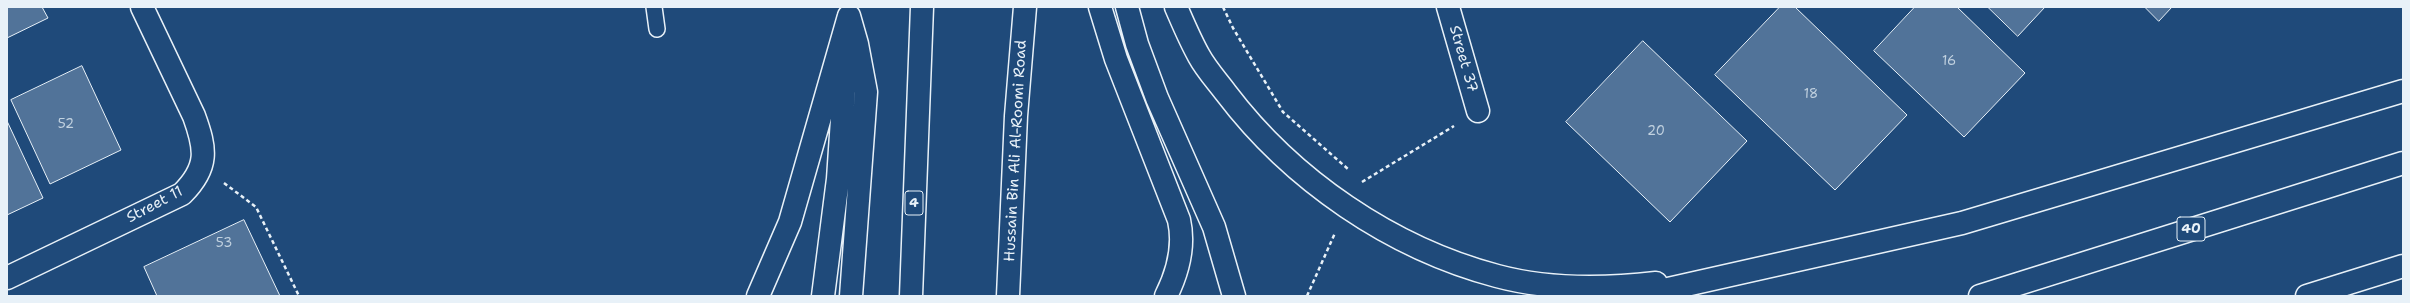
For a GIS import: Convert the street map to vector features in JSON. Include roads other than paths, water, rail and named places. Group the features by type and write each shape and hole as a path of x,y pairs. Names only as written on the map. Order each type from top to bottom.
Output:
{"main road":[{"name":"Street 11","path":"7,278 182,194 197,176 202,165 204,145 194,116 142,7"},
{"name":"4","path":"911,296 922,7"},
{"name":"Hussain Bin Ali Al-Roomi Road","path":"1008,296 1016,116 1025,7"},
{"path":"1100,7 1116,59 1178,220 1181,243 1180,261 1166,296"},
{"path":"1127,7 1137,44 1157,98 1214,227 1234,296"},
{"path":"1176,7 1200,57 1241,113 1263,136 1312,182 1346,206 1403,239 1464,265 1497,276 1554,285 1616,288 1742,272"},
{"name":"Street 37","path":"1448,7 1478,111"},
{"path":"758,296 790,222 849,12"},
{"path":"823,296 838,179 849,12"},
{"path":"849,12 866,92 851,296"},
{"path":"1638,296 1962,223 2403,91"},
{"name":"40","path":"1980,296 2403,163"},
{"path":"2307,296 2403,266"}],"lane":[{"path":"654,7 656,29"}]}
